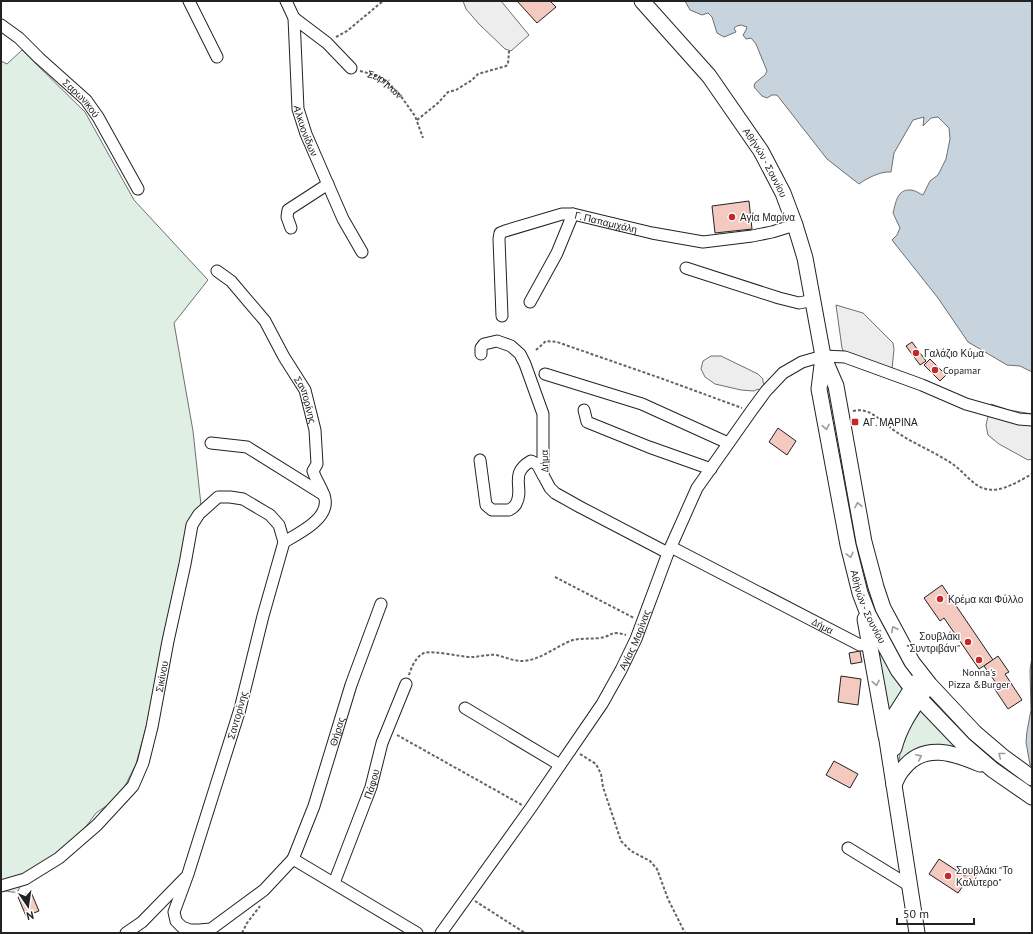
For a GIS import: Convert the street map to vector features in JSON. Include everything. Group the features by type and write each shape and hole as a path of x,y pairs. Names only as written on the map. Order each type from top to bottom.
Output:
{"main road":[{"name":"Αθήνών - Σουνίου","path":"642,1 709,76 761,151 783,193 805,258 814,300 823,356 836,386 864,542 883,608 898,638 925,680 975,733 1002,756 1032,778"},
{"name":"Αθήνών - Σουνίου","path":"823,356 819,389 848,545 860,593 868,614 898,670 915,693 964,745 993,770 1032,797"},
{"path":"860,593 887,740 917,933"},
{"path":"887,740 891,721 925,680"},
{"path":"890,764 898,732 915,693"},
{"path":"894,785 902,769 910,761 920,755 932,752 949,753 963,757 993,770"}],"street":[{"path":"189,1 217,57"},
{"name":"Αλκυονίδων","path":"286,1 294,18 298,109 306,134 343,219 362,252"},
{"path":"294,18 326,43 351,68"},
{"name":"Σαρωνικού","path":"1,25 19,38 86,100 98,117 138,189"},
{"path":"291,228 287,216 288,210 328,184"},
{"name":"Γ. Παπαμιχάλη","path":"502,316 500,233 505,230 562,214 573,214 652,233 703,242 752,236 795,226"},
{"path":"530,302 557,254 573,214"},
{"path":"686,268 799,303 814,300"},
{"name":"Σαντορίνης","path":"217,271 231,281 265,321 284,357 305,390 315,430 317,464 313,471 324,496"},
{"name":"Δήμα","path":"481,354 480,348 484,344 497,341 504,343 520,354 543,414 543,474 547,483 555,493 618,528 669,550 860,645 870,644"},
{"name":"Αγίας Μαρίνας","path":"441,933 530,809 602,704 636,638 669,550 697,488 766,391 783,373 802,362 823,356 845,357 922,385 966,404 1019,419 1032,420"},
{"path":"545,374 642,404 728,443"},
{"path":"584,410 587,422 649,447 711,469"},
{"path":"211,443 247,448 324,496 326,500 325,508 313,524 284,542"},
{"path":"480,460 486,505 492,510 509,510 516,504 518,497 518,473 524,465 531,461 536,464 543,474"},
{"name":"Σικίνου","path":"1,886 25,879 59,858 97,825 133,786 143,763 152,727 192,525 199,514 218,497 230,497 243,500 270,515 280,525 284,542"},
{"name":"Σαντορίνης","path":"284,542 263,616 240,709 188,874 174,912 176,921 182,927 190,930 211,928 264,890 293,859"},
{"name":"Θήρας","path":"293,859 314,806 351,685 381,604"},
{"name":"Πάφου","path":"334,883 371,787 382,743 406,684"},
{"path":"466,708 560,765"},
{"path":"848,848 910,886"},
{"path":"293,859 417,933"},
{"path":"126,933 142,922 188,874"}],"path":[{"path":"326,43 347,31 383,1"},
{"path":"417,120 438,103 448,92 456,90 472,80 478,74 506,66 508,64 509,51"},
{"name":"Σειρήνων","path":"351,68 378,76 400,95 417,120 423,138"},
{"path":"536,350 546,341 557,342 743,409 752,410"},
{"path":"841,413 857,410 872,414 896,433 956,466 970,480 986,489 995,490 1003,488 1032,474"},
{"path":"555,577 642,622"},
{"path":"406,684 414,662 422,653 434,652 472,657 486,654 523,661 546,654 561,645 574,640 601,638 616,632 636,638"},
{"path":"388,731 402,737 530,809"},
{"path":"572,749 596,764 601,774 603,787 621,841 631,851 650,861 657,869 668,899 685,933"},
{"path":"467,896 525,933"}],"green space":[{"path":"22,50 85,112 134,200 208,280 174,323 193,431 201,505 189,523 148,720 136,764 125,786 112,802 96,813 82,832 21,885 18,891 14,892 1,891 1,61 7,64"},
{"path":"876,639 906,690 887,722"},
{"path":"918,705 969,755 949,747 898,766 902,742"}],"shaded area":[{"path":"463,1 501,1 529,35 511,51 505,49 479,24 466,9"},
{"path":"685,1 1032,1 1032,372 1020,366 1007,365 968,342 938,298 892,240 897,235 900,228 893,213 898,197 906,190 913,190 923,195 930,181 938,175 946,159 950,139 949,128 938,117 931,118 923,126 924,117 913,120 894,153 891,172 874,175 859,184 827,159 777,95 772,95 767,98 762,96 754,87 755,83 765,75 767,71 756,44 751,38 746,39 743,35 747,27 741,25 737,26 734,28 736,32 724,37 717,33 712,17 708,13 702,15 690,10"},
{"path":"836,305 863,313 893,343 894,349 892,369 844,353"},
{"path":"711,356 721,356 758,374 763,379 765,386 761,392 758,389 754,391 741,390 715,384 705,377 701,369 703,361"},
{"path":"991,404 1009,410 1032,414 1032,459 1028,460 999,444 988,435 986,425"},
{"path":"1032,657 1032,766 1030,765 1026,742 1031,710 1030,670"}],"building":[{"path":"517,1 550,1 556,7 537,23"},
{"name":"Αγία Μαρίνα","path":"749,201 752,229 715,233 712,206"},
{"name":"Γαλάζιο Κύμα","path":"912,342 926,361 920,365 906,346"},
{"name":"Copamar","path":"930,359 946,375 940,381 924,365"},
{"path":"778,428 796,441 787,455 769,442"},
{"path":"942,585 993,660 979,669 944,618 940,621 924,598"},
{"path":"860,651 862,662 851,664 849,653"},
{"path":"998,656 1009,672 1005,674 1022,700 1008,709 992,685 996,683 984,666"},
{"path":"841,676 861,679 858,705 838,702"},
{"path":"834,761 858,774 850,788 826,775"},
{"name":"Σουβλάκι \"Το Καλύτερο\"","path":"939,859 965,876 969,870 977,876 973,883 967,880 958,893 929,874"},
{"path":"31,892 39,911 26,916 18,897"}],"place":[{"name":"Αγία Μαρίνα","path":"732,217"},
{"name":"Γαλάζιο Κύμα","path":"916,353"},
{"name":"Copamar","path":"935,370"},
{"name":"ΑΓ. ΜΑΡΙΝΑ","path":"855,422"},
{"name":"Κρέμα και Φύλλο","path":"940,599"},
{"name":"Σουβλάκι \"Συντριβάνι\"","path":"968,642"},
{"name":"Nonna's Pizza &Burger","path":"979,660"},
{"name":"Σουβλάκι \"Το Καλύτερο\"","path":"948,876"}]}
